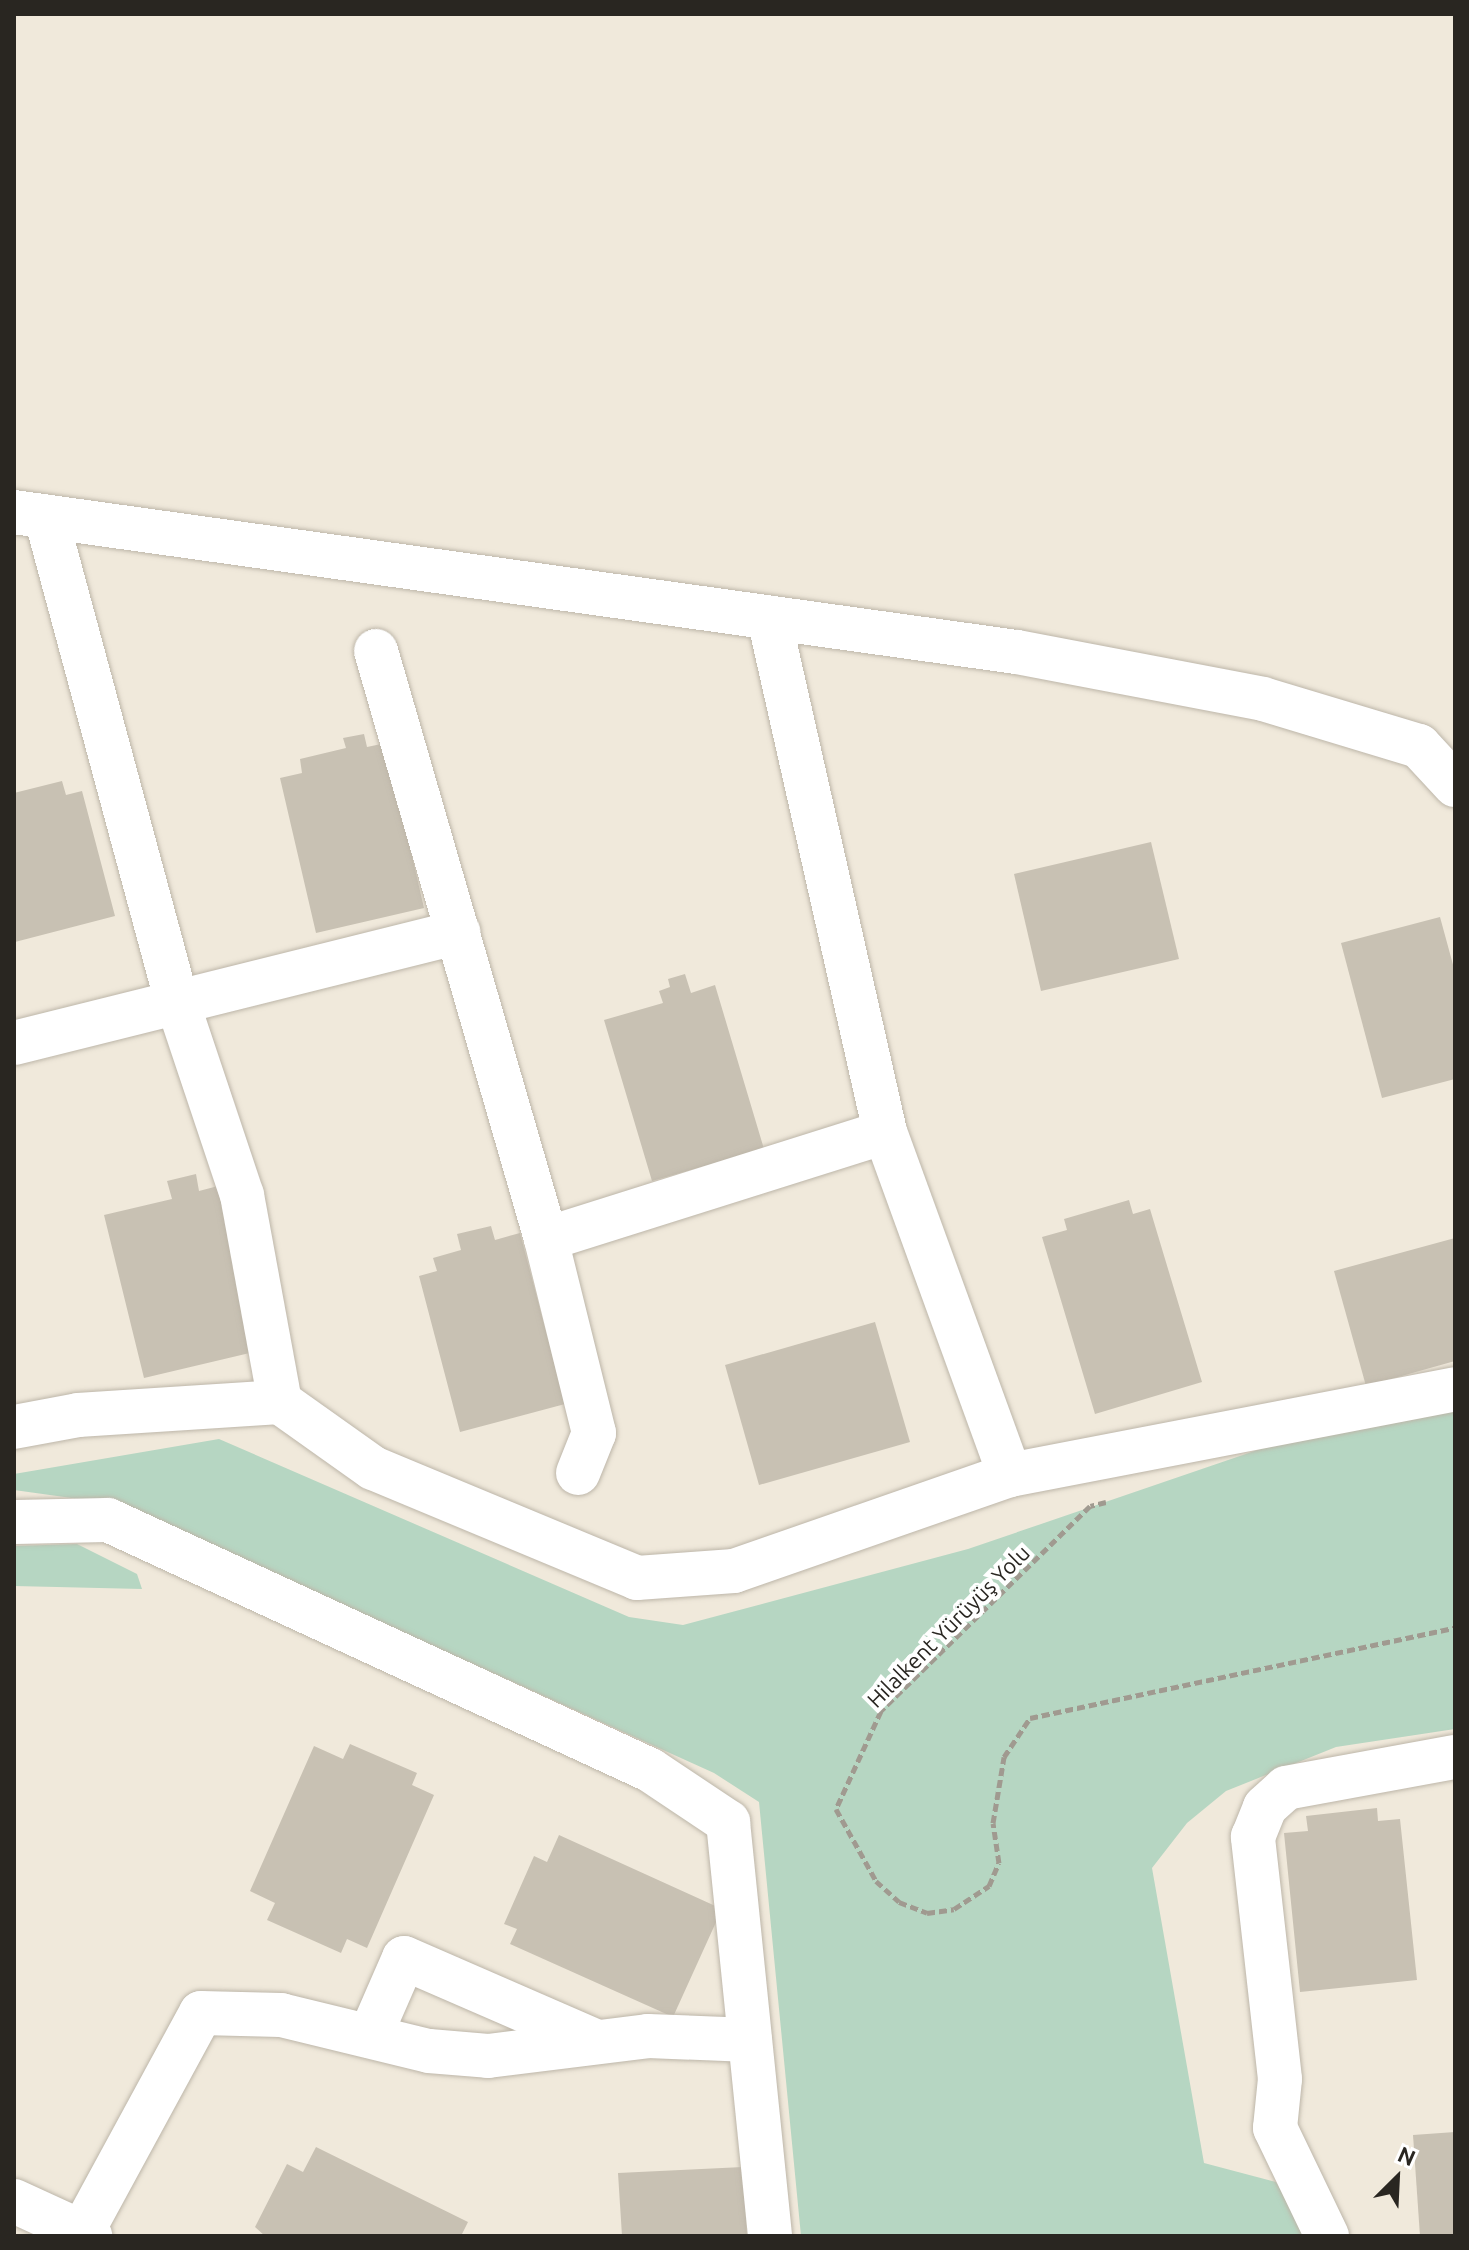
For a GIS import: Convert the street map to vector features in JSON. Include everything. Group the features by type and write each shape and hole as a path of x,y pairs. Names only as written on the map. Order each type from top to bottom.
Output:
{"street":[{"path":"280,1402 242,1195 176,998 30,515 1017,652 1263,699 1419,746 1455,785"},
{"path":"769,618 885,1132 1010,1475"},
{"path":"376,651 546,1239 594,1433 578,1473"},
{"path":"14,1043 176,998 458,932"},
{"path":"546,1239 885,1132"},
{"path":"14,1427 78,1415 280,1402 373,1468 637,1578 734,1571 1010,1475 1455,1389"},
{"path":"14,1522 108,1520 650,1770 728,1822 770,2236"},
{"path":"1327,2236 1275,2128 1280,2079 1253,1837 1265,1807 1286,1788 1455,1757"},
{"path":"370,2036 404,1958 593,2040"},
{"path":"14,2201 86,2234 201,2013 281,2015 370,2036 488,2056 593,2040 750,2040"}],"path":[{"name":"Hilalkent Yürüyüş Yolu","path":"1121,1498 1090,1506 881,1711 836,1809 876,1881 899,1902 927,1913 954,1909 989,1886 999,1863 993,1823 1004,1757 1030,1718 1455,1628"}],"green space":[{"path":"1455,1399 1455,1729 1336,1747 1226,1791 1187,1823 1152,1868 1204,2163 1276,2182 1312,2236 801,2236 759,1802 714,1773 122,1505 14,1490 14,1474 219,1439 629,1617 683,1625 968,1549 1360,1415"},
{"path":"77,1544 137,1574 142,1589 14,1586 14,1546"}],"building":[{"path":"364,734 367,747 386,743 424,908 316,933 280,778 302,773 300,759 346,748 343,738"},
{"path":"62,781 66,795 82,791 115,916 15,942 14,793"},
{"path":"1151,842 1179,959 1041,991 1014,874"},
{"path":"1440,917 1455,972 1455,1079 1382,1098 1341,943"},
{"path":"685,974 691,993 715,985 764,1149 652,1181 604,1020 663,1003 659,991 670,987 668,979"},
{"path":"196,1174 199,1191 218,1186 258,1351 144,1378 104,1215 172,1199 167,1181"},
{"path":"1129,1200 1133,1214 1150,1209 1202,1382 1095,1414 1042,1237 1067,1230 1064,1219"},
{"path":"491,1226 495,1240 520,1233 565,1404 460,1432 419,1276 437,1271 433,1258 461,1250 457,1234"},
{"path":"1455,1238 1455,1361 1366,1386 1334,1271"},
{"path":"875,1322 910,1442 759,1485 725,1365"},
{"path":"350,1744 417,1773 412,1785 434,1795 367,1948 347,1939 341,1953 267,1920 275,1903 250,1891 314,1746 343,1759"},
{"path":"1377,1808 1378,1821 1400,1819 1417,1980 1300,1992 1284,1833 1308,1831 1306,1816"},
{"path":"559,1835 722,1909 673,2017 510,1944 517,1929 504,1924 534,1856 547,1862"},
{"path":"1455,2132 1455,2236 1420,2236 1413,2135"},
{"path":"316,2147 468,2222 461,2236 265,2236 255,2227 287,2164 303,2172"},
{"path":"743,2167 747,2236 622,2236 618,2173"}]}
